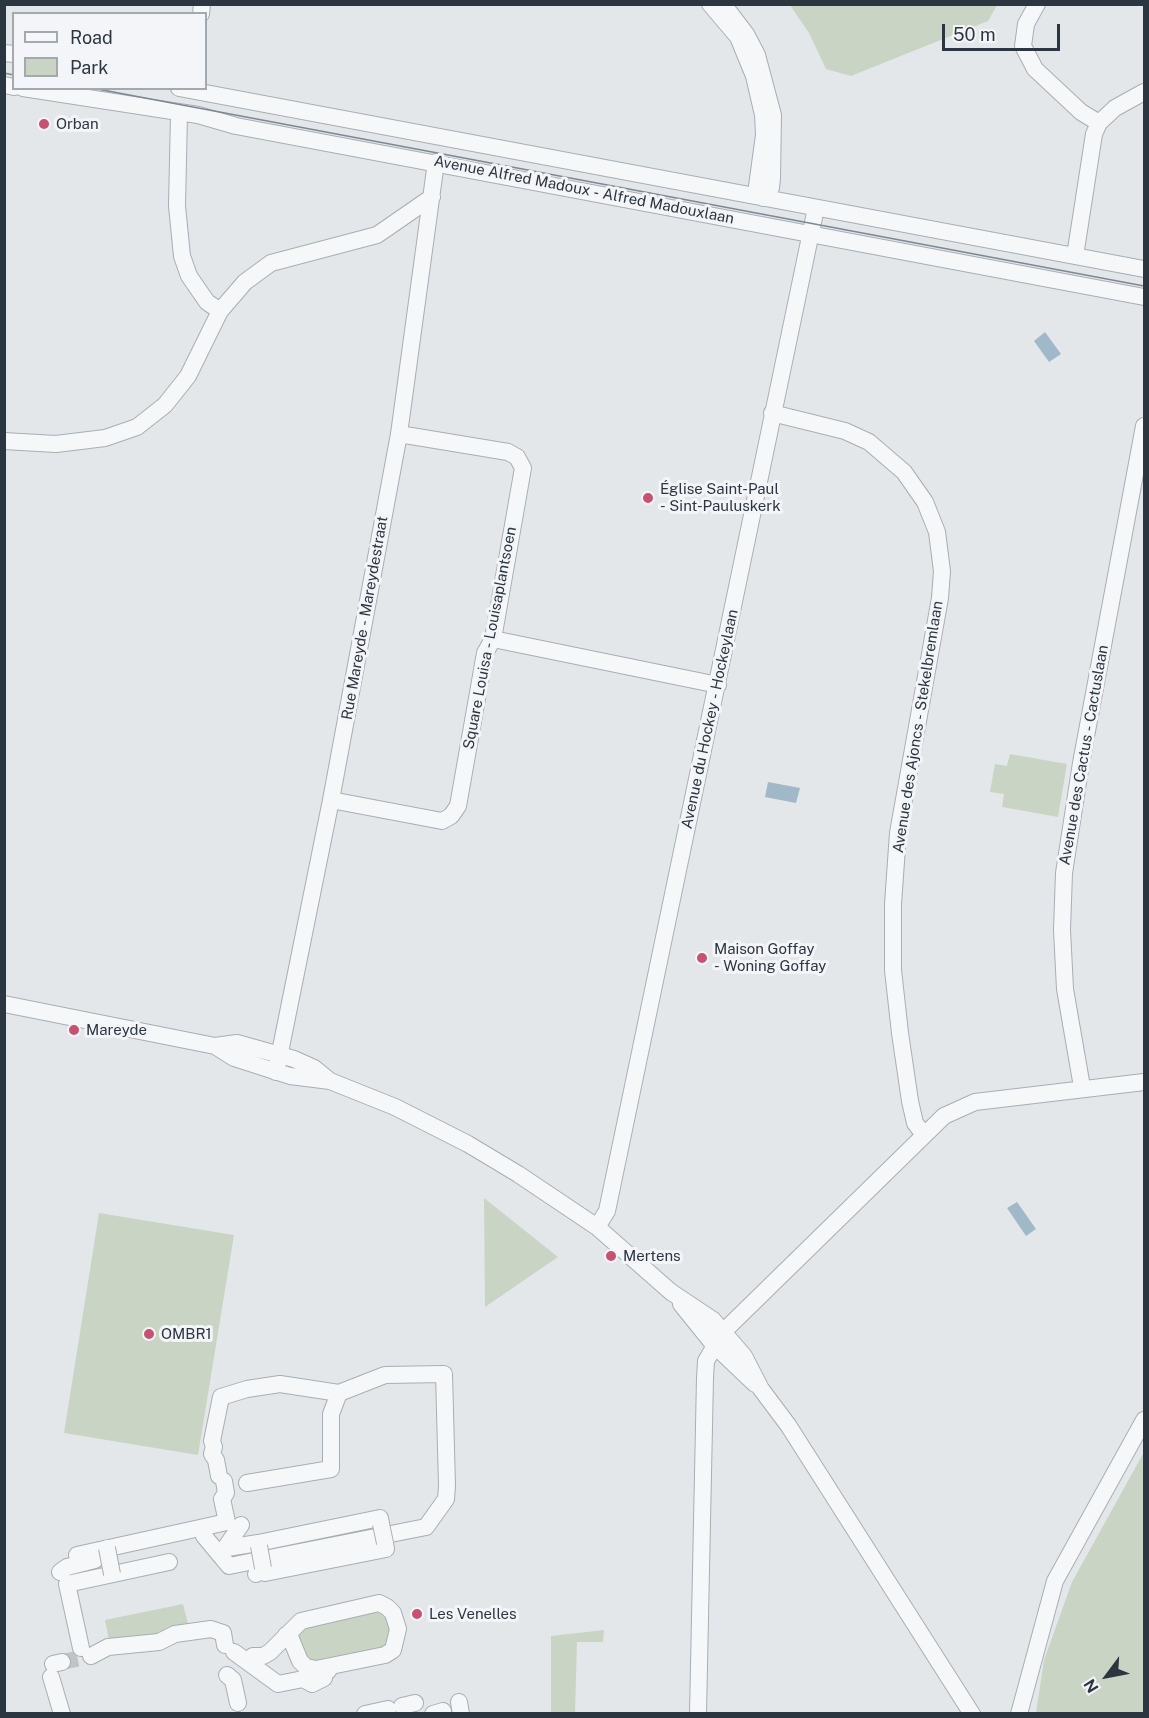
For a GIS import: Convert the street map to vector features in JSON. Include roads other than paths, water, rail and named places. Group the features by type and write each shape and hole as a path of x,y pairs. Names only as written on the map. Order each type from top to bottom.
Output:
{"street":[{"path":"710,4 738,37 754,76 763,115 764,135 758,186 763,198 771,188 773,115 757,55 746,34 723,4"},
{"path":"1037,4 1026,24 1023,46 1035,69 1081,112 1100,123"},
{"name":"Avenue Alfred Madoux - Alfred Madouxlaan","path":"37,90 179,114 198,115 236,126 1144,297"},
{"name":"Avenue Alfred Madoux - Alfred Madouxlaan","path":"190,90 1144,269"},
{"path":"1075,256 1094,134 1100,123 1115,108 1144,92"},
{"path":"179,114 177,206 182,256 189,276 207,302 220,311"},
{"name":"Rue Mareyde - Mareydestraat","path":"276,1072 332,800 399,434 436,162"},
{"path":"4,441 56,444 105,438 137,427 165,405 188,376 220,311 245,282 271,263 376,235 432,197"},
{"name":"Avenue du Hockey - Hockeylaan","path":"597,1227 607,1211 816,208"},
{"name":"Avenue des Ajoncs - Stekelbremlaan","path":"772,413 845,431 869,442 904,472 925,501 937,532 942,571 940,598 898,833 893,904 893,970 900,1033 915,1123 924,1135"},
{"name":"Square Louisa - Louisaplantsoen","path":"332,800 442,821 451,816 458,806 485,653 493,639 523,468 518,457 508,452 399,434"},
{"name":"Avenue des Cactus - Cactuslaan","path":"1082,1087 1065,989 1062,930 1064,873 1081,763 1144,434"},
{"path":"493,639 718,685"},
{"path":"4,1004 215,1046 237,1043 281,1055 314,1068 330,1081 395,1107 468,1144 518,1174 597,1227 671,1292 712,1320 719,1339 744,1356 761,1389 794,1435 972,1713"},
{"path":"215,1046 234,1058 276,1072 308,1080 330,1081"},
{"path":"698,1713 705,1378 706,1361 719,1339 944,1116 975,1102 1082,1087 1144,1082"},
{"path":"204,1536 229,1566 260,1562 426,1527 446,1499 444,1374 385,1375 339,1393 280,1384 247,1389 221,1397 212,1454 222,1482 212,1490 229,1535 260,1562 265,1574 386,1549 385,1543 381,1521 380,1518 260,1562"},
{"path":"247,1483 331,1469 331,1414 339,1393"},
{"path":"1019,1713 1055,1581 1144,1420"},
{"path":"60,1572 67,1567 204,1536 220,1533 229,1535"},
{"path":"229,1535 77,1554 107,1548 229,1535"},
{"path":"107,1548 112,1574"},
{"path":"169,1562 67,1584 86,1652 108,1647 159,1642 174,1634 211,1629 223,1633 228,1646 249,1662 278,1684 303,1679 312,1684 328,1672 385,1655 393,1650 398,1629 393,1613 379,1603 301,1621 270,1652 263,1656 253,1656 249,1662"},
{"path":"286,1635 291,1639 300,1661 306,1667 328,1672"},
{"path":"55,1667 62,1713"},
{"path":"227,1675 233,1680 237,1710"},
{"path":"433,1713 443,1713"}],"water":[{"path":"1045,332 1061,354 1049,362 1034,341"},
{"path":"768,782 800,788 796,803 765,797"},
{"path":"1017,1202 1036,1229 1026,1236 1007,1208"}],"tunnel":[{"path":"62,1662 91,1656"}],"tram line":[{"path":"4,73 12,75"},
{"path":"103,90 1144,286"}],"place":[{"name":"Orban","path":"44,124"},
{"name":"Église Saint-Paul - Sint-Pauluskerk","path":"648,498"},
{"name":"Maison Goffay - Woning Goffay","path":"702,958"},
{"name":"Mareyde","path":"74,1030"},
{"name":"Mertens","path":"611,1256"},
{"name":"OMBR1","path":"149,1334"},
{"name":"Les Venelles","path":"417,1614"}]}
